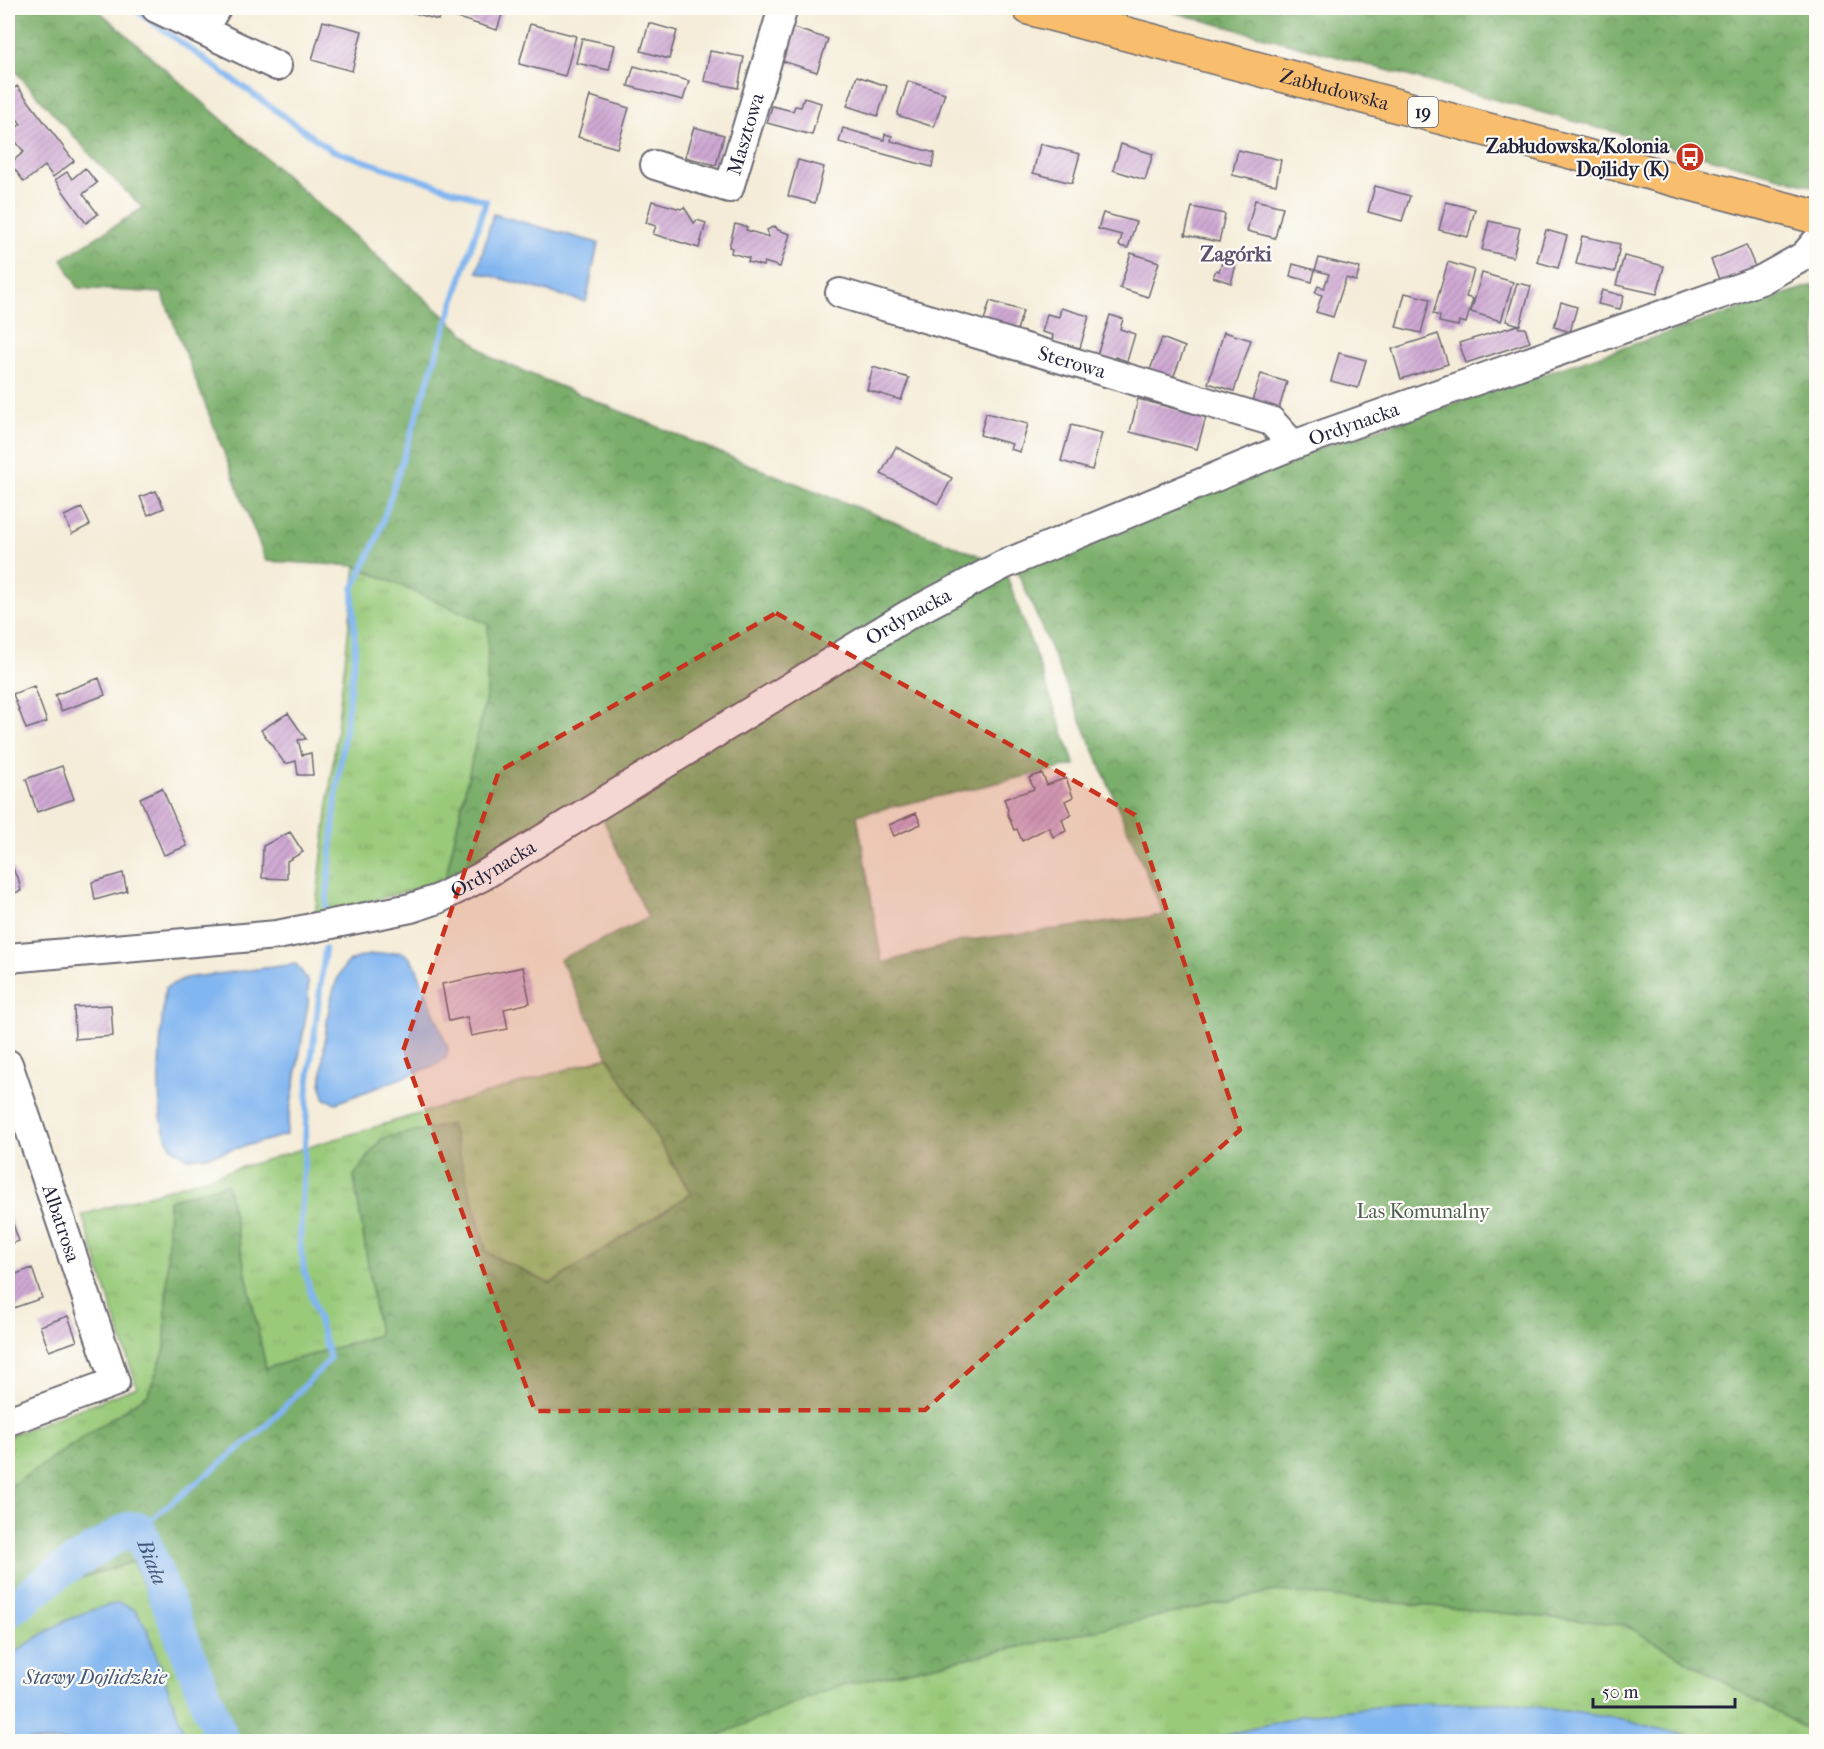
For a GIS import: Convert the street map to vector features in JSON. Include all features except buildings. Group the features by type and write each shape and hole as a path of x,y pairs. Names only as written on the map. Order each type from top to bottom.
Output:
{"highway":[{"name":"Zabłudowska","path":"1029,8 1816,217"}],"street":[{"path":"156,8 209,19 277,66"},
{"name":"Masztowa","path":"655,165 729,188 783,8"},
{"name":"Ordynacka","path":"8,958 277,935 411,908 438,899 481,877 906,616 1009,562 1293,445 1761,280 1804,256 1816,242"},
{"name":"Sterowa","path":"840,293 1271,421 1293,445"},
{"name":"Albatrosa","path":"8,1064 115,1382 8,1421"}],"highlighted area":[{"path":"776,613 1135,815 1240,1130 925,1410 535,1411 403,1051 499,771"}],"green space":[{"name":"Las Komunalny","path":"8,8 96,8 492,358 757,468 1003,565 1075,765 857,815 882,963 962,941 1164,915 1016,568 1292,457 1816,284 1816,1735 1625,1625 1275,1591 835,1687 705,1741 213,1741 133,1562 8,1601 8,1488 148,1394 165,1349 169,1200 227,1184 266,1368 379,1335 354,1176 382,1138 451,1124 487,1253 550,1284 691,1194 608,1057 560,959 648,918 592,795 445,881 487,692 488,624 356,566 266,561 162,293 78,288 62,259 143,208 98,163 8,63"},
{"path":"1158,8 1816,8 1816,187"},
{"path":"356,566 489,624 487,692 445,881 315,916"},
{"path":"608,1057 691,1194 550,1284 487,1253 451,1124 354,1176 379,1335 266,1369 227,1184 169,1200 165,1349 148,1394 8,1488 8,1436 137,1387 82,1215"},
{"path":"128,1518 230,1741 8,1742 8,1597"},
{"path":"1277,1579 1624,1610 1816,1686 1816,1742 660,1742 844,1666"}],"water":[{"path":"493,214 598,243 586,302 477,272"},
{"path":"402,952 416,967 448,1048 446,1058 438,1064 336,1103 325,1099 321,1087 325,1038 336,982 343,969 352,960 362,956"},
{"path":"296,964 308,981 308,1004 286,1135 208,1156 188,1158 172,1147 165,1135 161,1117 159,1071 165,988 185,978"},
{"name":"Stawy Dojlidzkie","path":"120,1603 135,1610 146,1627 187,1741 8,1741 8,1657 74,1617"},
{"path":"1509,1703 1614,1718 1709,1741 1204,1741 1305,1715 1403,1704"}],"waterway":[{"path":"133,8 331,150 486,201 377,539 353,589 355,653 336,797 326,908"},
{"path":"139,1529 261,1431 330,1359 304,1270 300,1242 308,1086 325,949"},
{"name":"Biała","path":"8,1611 59,1572 128,1529 139,1529 223,1742"}],"place":[{"name":"Zabłudowska/Kolonia Dojlidy (K)","path":"1690,157"}],"district":[{"name":"Zagórki","path":"1236,254"}]}
